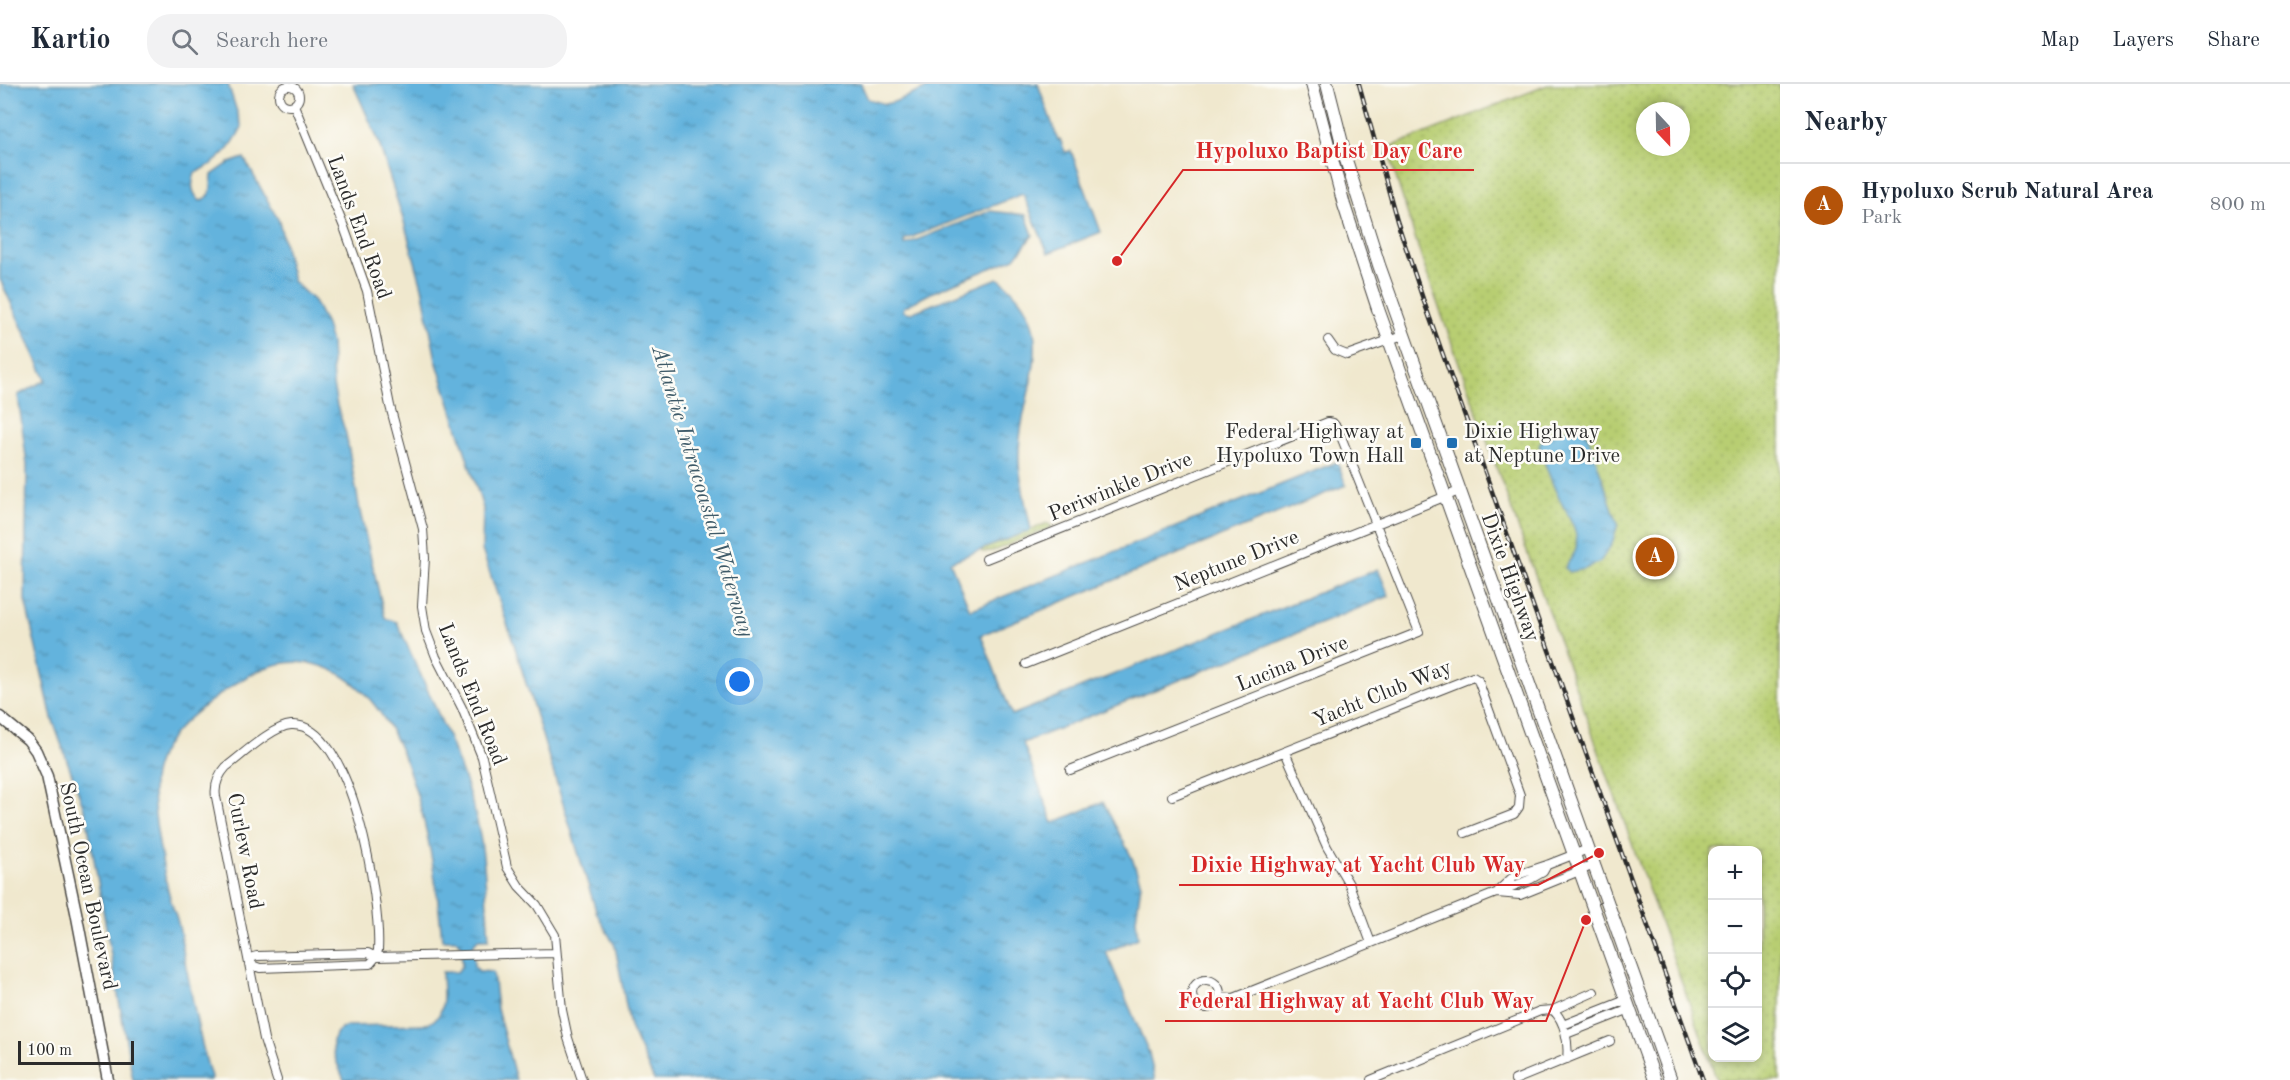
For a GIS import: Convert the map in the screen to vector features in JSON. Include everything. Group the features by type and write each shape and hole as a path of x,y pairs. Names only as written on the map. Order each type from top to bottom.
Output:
{"main road":[{"name":"Dixie Highway","path":"1312,84 1333,167 1389,340 1655,1080"},
{"name":"Dixie Highway","path":"1326,84 1378,265 1671,1080"},
{"path":"1333,167 1347,163"},
{"name":"South Ocean Boulevard","path":"0,717 28,740 47,776 108,1080"}],"street":[{"name":"Lands End Road","path":"294,105 344,227 367,291 390,406 423,529 425,558 422,606 428,637 462,708 482,757 507,867 519,886 537,904 553,929 562,1010 568,1038 582,1080"},
{"path":"1328,340 1335,350 1347,356 1403,335"},
{"name":"Periwinkle Drive","path":"986,558 1328,423 1333,423 1338,429 1376,523"},
{"name":"Neptune Drive","path":"1026,663 1459,491"},
{"name":"Lucina Drive","path":"1070,770 1419,632 1376,523"},
{"name":"Yacht Club Way","path":"1172,796 1473,677 1478,680 1520,795 1519,807 1514,814 1465,833"},
{"name":"Curlew Road","path":"277,1080 264,1039 215,786 220,773 226,767 273,732 287,725 306,726 320,736 340,769 352,798 372,875 378,932 376,957"},
{"path":"1285,752 1327,847 1349,884 1371,943"},
{"path":"1496,893 1514,876 1588,849"},
{"path":"1220,997 1234,998 1531,879 1543,872 1547,865"},
{"path":"1496,893 1520,895 1594,865"},
{"path":"1528,870 1534,889"},
{"path":"249,964 253,957 257,956 368,953 376,957 555,953"},
{"path":"1371,1080 1540,1011 1553,1010 1594,992"},
{"path":"1563,1025 1628,1004"},
{"path":"1566,1034 1628,1004"},
{"path":"1553,1010 1558,1014 1566,1034 1567,1059"},
{"path":"1515,1080 1610,1041"}],"green space":[{"path":"1550,84 1780,84 1780,1080 1717,1080 1711,1062 1762,1062 1762,846 1708,846 1708,1055 1423,263 1388,148"},
{"path":"1048,523 1052,527 993,551 982,552 981,550"}],"water":[{"path":"0,84 228,84 242,127 223,154 210,165 195,173 193,191 200,201 208,197 212,175 229,163 244,158 279,221 293,281 314,301 326,325 331,343 333,385 337,406 346,434 361,516 385,618 397,622 450,742 476,817 484,862 489,939 478,939 473,945 474,966 479,971 493,972 497,1009 516,1080 344,1080 333,1050 335,1036 339,1030 347,1026 426,1024 433,1021 438,1016 443,1003 442,972 457,972 462,966 461,945 456,940 442,940 433,865 424,822 412,780 396,739 374,705 347,679 314,664 290,662 267,667 246,677 203,707 182,725 158,760 153,786 159,845 179,927 200,1035 212,1080 133,1080 86,814 52,718 25,600 27,465 18,395 46,380 0,279"},
{"name":"Atlantic Intracoastal Waterway","path":"353,84 861,84 868,99 885,104 937,84 1038,84 1058,140 1060,139 1065,152 1071,151 1101,232 1048,253 1023,194 904,240 904,245 990,211 1026,215 1033,235 1015,258 931,293 904,307 903,311 911,313 998,278 1019,299 1031,320 1035,341 1034,364 1020,436 1019,462 1031,530 950,562 970,610 1337,462 1346,485 981,635 1012,715 1378,569 1389,596 1023,743 1053,823 1103,802 1132,858 1141,884 1136,919 1138,938 1106,952 1149,1053 1155,1080 654,1080 630,1027 615,946 597,914 513,641 482,550 483,508 436,360 422,287 378,140"},
{"path":"1580,427 1587,434 1618,524 1612,544 1600,562 1585,569 1570,572 1565,568 1575,551 1576,534 1552,483 1539,444 1552,434"}],"railway":[{"path":"1359,84 1397,221 1423,299 1703,1080"}],"place":[{"name":"Hypoluxo Baptist Day Care","path":"1117,261"},
{"name":"Federal Highway at Hypoluxo Town Hall","path":"1416,443"},
{"name":"Dixie Highway at Neptune Drive","path":"1452,443"},
{"name":"Hypoluxo Scrub Natural Area","path":"1655,557"},
{"name":"Dixie Highway at Yacht Club Way","path":"1599,853"},
{"name":"Federal Highway at Yacht Club Way","path":"1586,920"}]}
